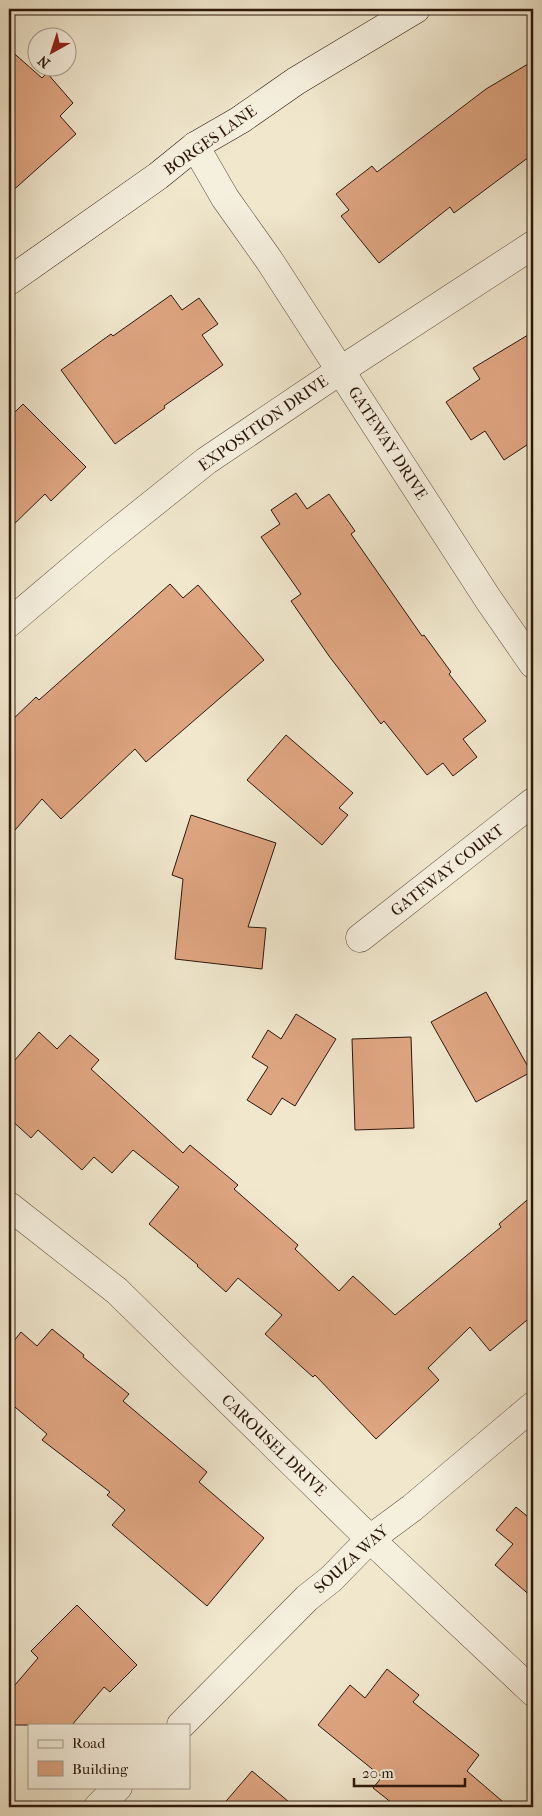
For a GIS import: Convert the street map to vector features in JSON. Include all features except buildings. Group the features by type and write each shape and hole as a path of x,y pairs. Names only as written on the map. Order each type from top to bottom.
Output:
{"street":[{"name":"BORGES LANE","path":"9,281 158,176 195,146 240,120 296,81 416,9"},
{"name":"GATEWAY DRIVE","path":"195,146 225,198 269,260 488,598 533,664"},
{"name":"EXPOSITION DRIVE","path":"9,623 101,545 206,461 341,370 533,245"},
{"name":"GATEWAY COURT","path":"360,938 533,802"},
{"name":"CAROUSEL DRIVE","path":"9,1206 117,1291 370,1539 533,1692"},
{"name":"SOUZA WAY","path":"182,1724 307,1598 331,1580 370,1539 412,1508 533,1406"},
{"path":"98,1807 117,1788"}]}
